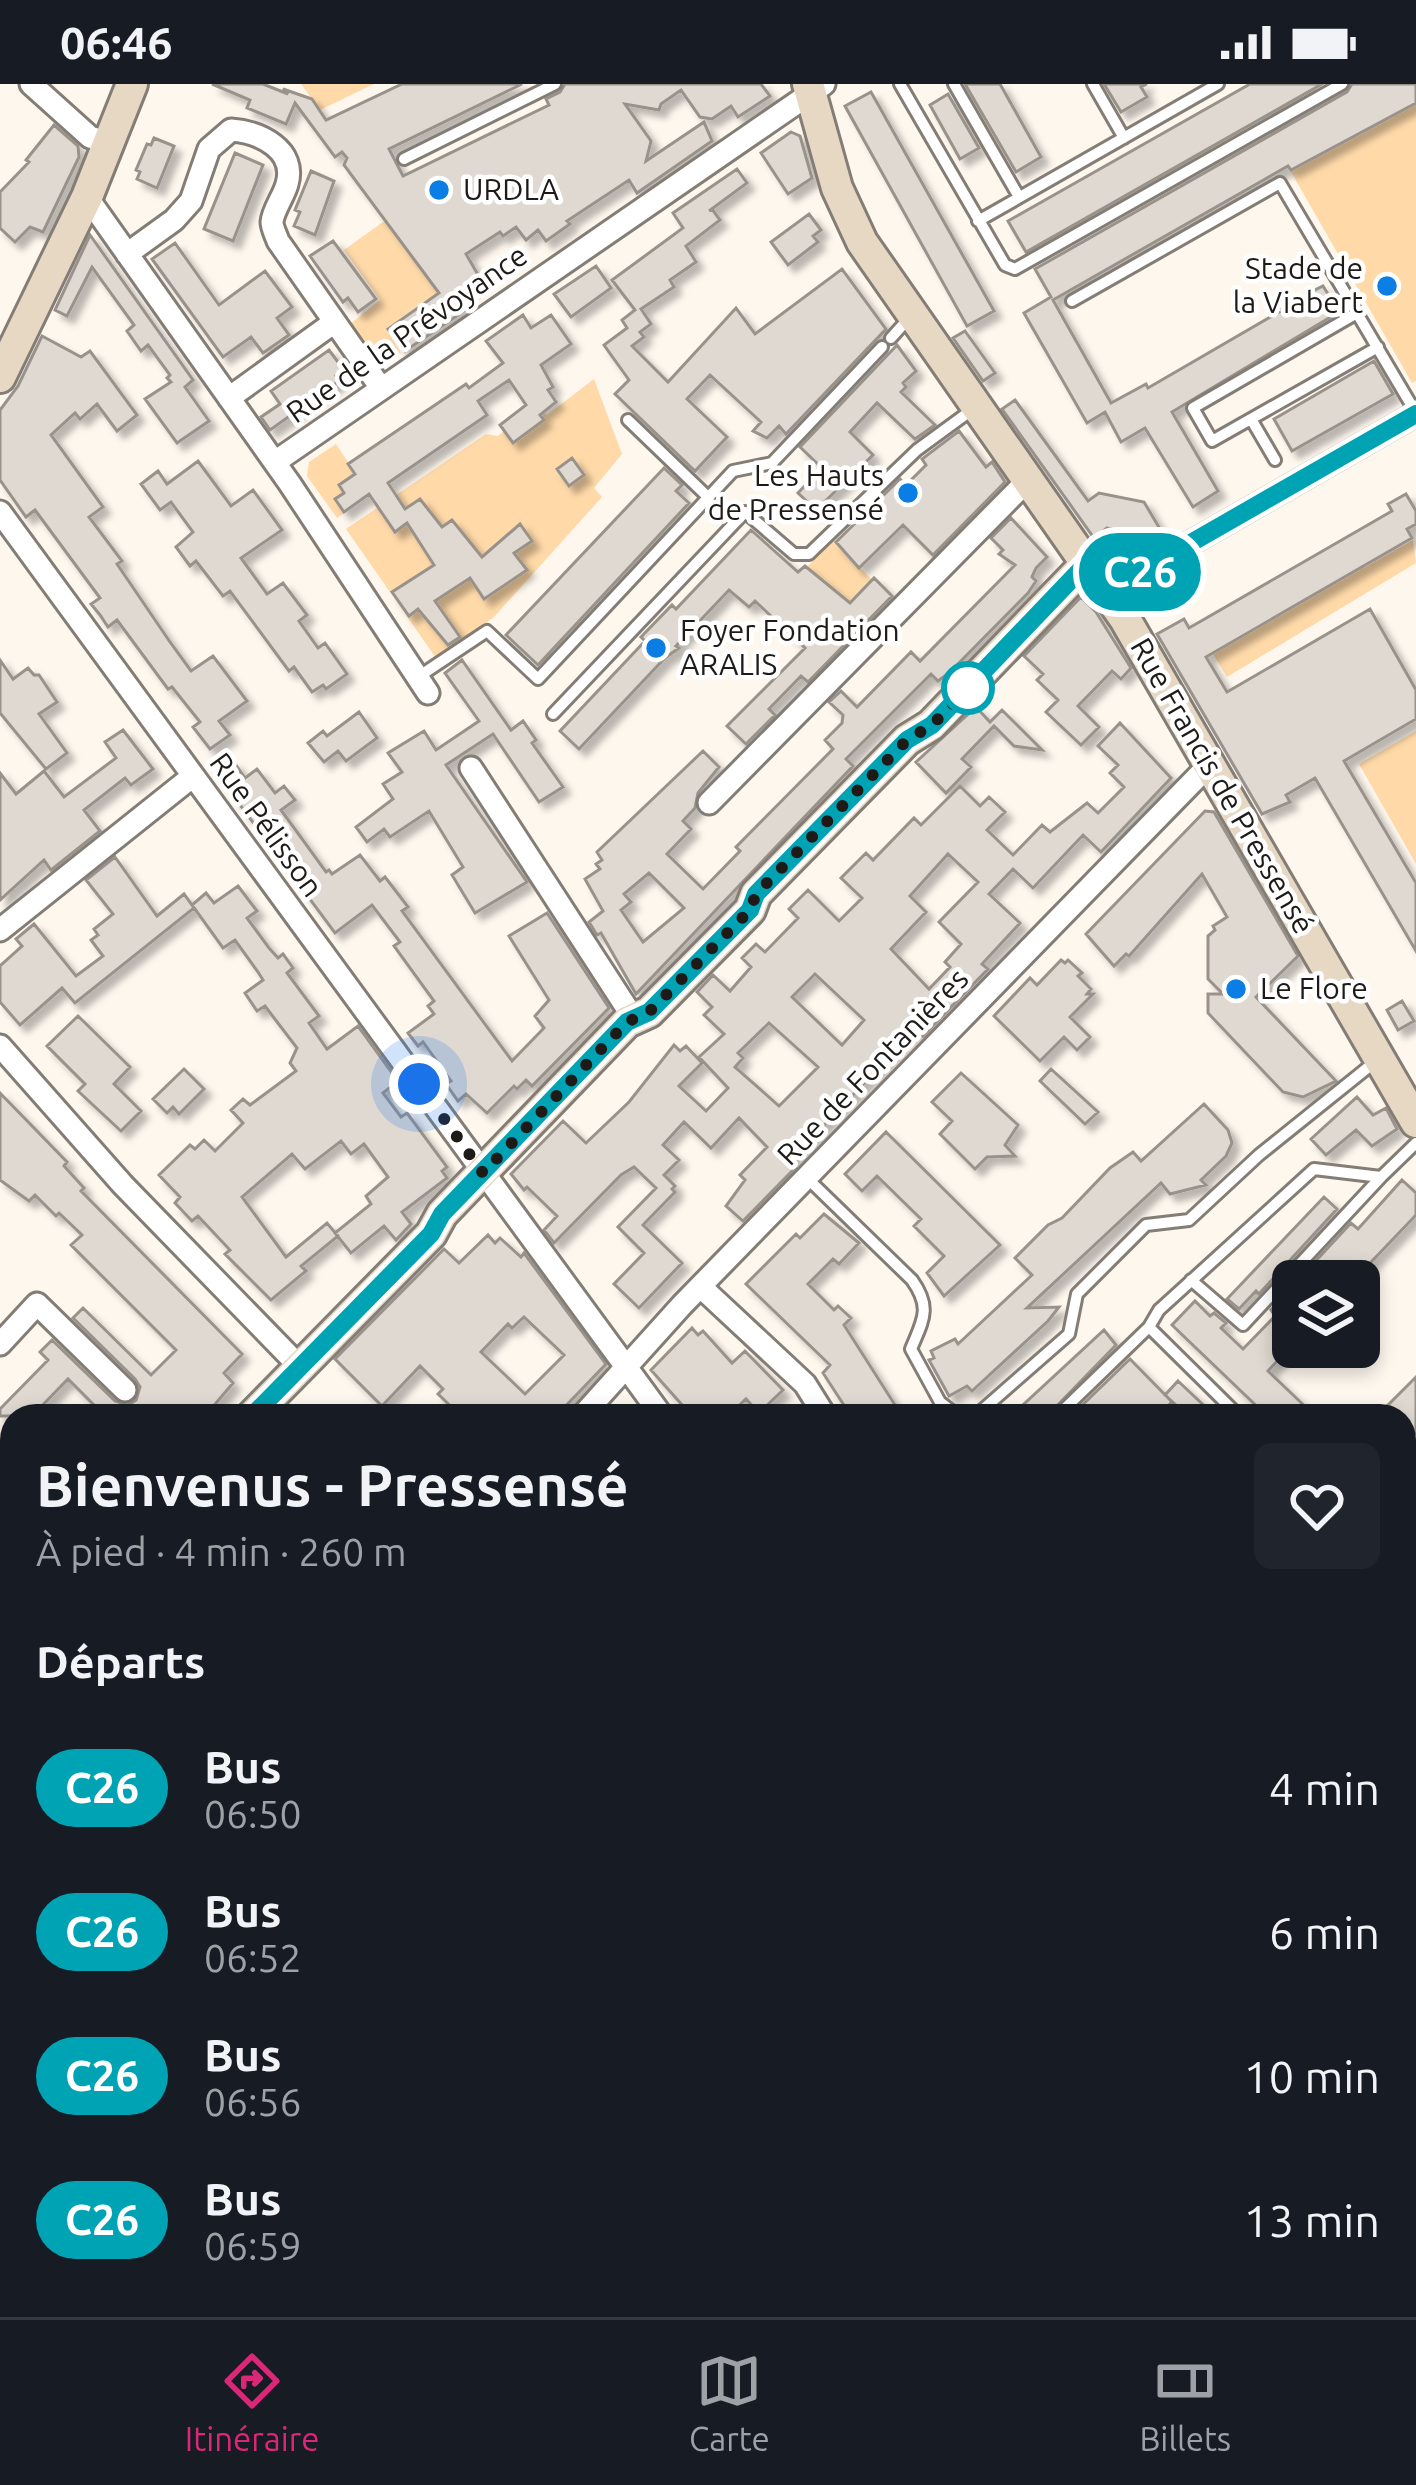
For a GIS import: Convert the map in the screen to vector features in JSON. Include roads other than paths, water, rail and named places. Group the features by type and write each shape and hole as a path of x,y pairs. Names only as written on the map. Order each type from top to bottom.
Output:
{"street":[{"path":"31,84 90,136 109,143"},
{"path":"0,376 88,197 132,84"},
{"name":"Rue Francis de Pressensé","path":"814,87 838,188 895,334 975,407 1107,591 1416,1122"},
{"name":"Rue de la Prévoyance","path":"275,462 814,87"},
{"path":"128,254 191,201 209,149 231,130 253,131 284,156 290,178 272,221 278,241 381,388"},
{"path":"88,197 275,462 423,685"},
{"path":"229,398 333,322"},
{"path":"1107,591 1413,422"},
{"path":"710,803 1027,482"},
{"name":"Rue Pélisson","path":"0,512 654,1404"},
{"path":"264,1404 431,1234 442,1214 634,1019 649,1012 700,961 750,910 756,894 907,740 932,725 1087,563"},
{"name":"Rue de Fontanières","path":"594,1404 701,1287 1210,764"},
{"path":"471,769 634,1019"},
{"path":"0,930 194,776"},
{"path":"0,1046 123,1185 300,1367"},
{"path":"701,1287 805,1384 818,1404"},
{"path":"0,1343 37,1304 125,1390"}],"lane":[{"path":"404,159 554,84"},
{"path":"900,84 1005,265 1015,268 1342,84"},
{"path":"954,84 1019,197"},
{"path":"1093,84 1124,138"},
{"path":"978,221 1218,84"},
{"path":"1072,301 1280,183 1378,347 1413,422"},
{"path":"1358,313 1193,408 1212,441 1378,347"},
{"path":"423,685 488,631 538,679 733,471 772,463 895,334"},
{"path":"553,714 745,512 794,554 809,554 917,450 975,407"},
{"path":"1250,419 1275,460"},
{"path":"628,420 709,498"},
{"path":"989,1404 1069,1334 1076,1294 1146,1225 1189,1220 1259,1155 1379,1058"},
{"path":"1190,1280 1243,1325 1416,1143"},
{"path":"1069,1404 1190,1280 1314,1169 1381,1178"},
{"path":"807,1178 924,1297 924,1319 911,1349 943,1404"},
{"path":"1149,1327 1227,1404"}],"place":[{"name":"URDLA","path":"439,190"},
{"name":"Stade de la Viabert","path":"1387,286"},
{"name":"Les Hauts de Pressensé","path":"908,493"},
{"name":"Foyer Fondation ARALIS","path":"656,648"},
{"name":"Le Flore","path":"1236,989"}]}
